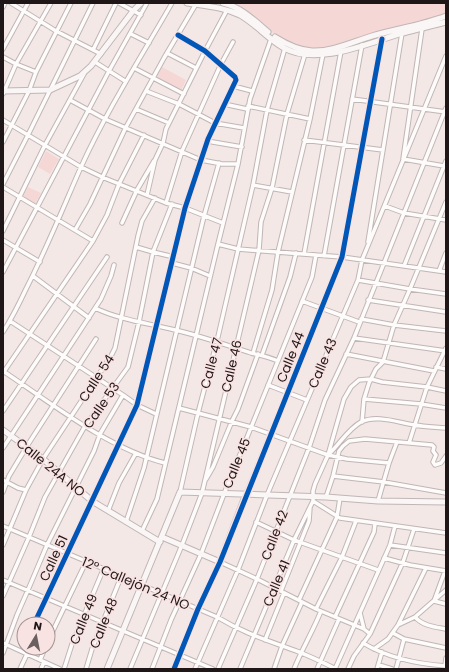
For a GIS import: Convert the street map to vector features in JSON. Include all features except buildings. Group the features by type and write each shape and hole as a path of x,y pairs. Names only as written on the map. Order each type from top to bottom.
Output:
{"street":[{"path":"3,7 5,3"},
{"path":"11,3 56,31 101,54"},
{"path":"3,49 28,3"},
{"path":"50,3 16,64 4,92 50,90 80,76 95,62 133,11 141,3"},
{"path":"3,142 71,3"},
{"path":"93,3 3,186 93,241"},
{"path":"93,50 116,3"},
{"path":"119,3 141,15"},
{"path":"3,272 109,71 147,3"},
{"path":"3,332 40,262 81,166 105,119 172,3"},
{"path":"187,3 214,6 241,16 285,48 305,54 323,54 341,51 446,22"},
{"path":"223,3 248,15 273,36 286,44 303,49 322,51 340,47 370,36 446,16"},
{"path":"75,230 90,204 126,127 196,4"},
{"path":"122,223 137,190 155,160 163,143 169,123 196,68 227,10"},
{"path":"422,29 403,159 444,166"},
{"path":"367,247 402,33"},
{"path":"131,34 149,43"},
{"path":"178,35 205,50 221,64 235,77 236,80 233,86 252,91"},
{"path":"370,36 372,42"},
{"path":"142,531 157,499 242,147 248,107 252,91 271,39"},
{"name":"Calle 44","path":"174,669 198,609 220,562 342,257 382,39"},
{"path":"166,203 182,151 221,64 233,42"},
{"path":"324,256 362,45"},
{"name":"Calle 47","path":"107,669 180,492 253,185 268,110 285,48"},
{"path":"304,254 341,51"},
{"path":"167,53 196,68"},
{"name":"Calle 46","path":"130,669 202,494 207,466 259,250 261,222 272,188 287,114 305,54"},
{"path":"253,353 272,290 278,252 310,118 323,54"},
{"path":"3,57 36,72"},
{"name":"Calle 43","path":"195,669 238,570 267,495 358,280 362,260 367,247 446,58"},
{"path":"95,62 125,82"},
{"path":"134,68 184,94"},
{"path":"3,231 45,145 86,71"},
{"name":"Calle 51","path":"38,616 137,405 185,208 207,141 233,86"},
{"path":"146,91 179,104 216,123 244,128"},
{"path":"352,99 446,111"},
{"path":"70,100 105,119 201,160 238,164"},
{"path":"224,104 310,118"},
{"path":"136,109 169,123"},
{"name":"Calle 42","path":"218,669 234,628 257,579 309,448 324,400 354,338 368,300 446,111"},
{"path":"3,120 64,157 102,177 166,203 185,208 223,223"},
{"path":"144,135 119,184 93,241 3,372 85,426 146,458 165,463"},
{"path":"304,140 383,150"},
{"path":"207,141 242,147"},
{"path":"147,195 155,160"},
{"path":"404,266 446,161"},
{"path":"126,522 146,458 191,268 219,163"},
{"path":"253,185 292,192"},
{"name":"Calle 54","path":"3,545 26,490 43,459 115,348 120,318 142,221 155,198"},
{"path":"362,422 364,399 371,379 376,369 383,362 394,325 446,202"},
{"name":"Calle 53","path":"3,596 29,538 45,497 85,426 128,366 139,322 153,252 172,204"},
{"path":"385,206 404,213 446,220"},
{"path":"3,240 40,262"},
{"path":"218,244 238,249 342,257 446,272"},
{"path":"136,247 174,257"},
{"path":"205,482 238,410 260,355 290,277 296,253"},
{"path":"439,271 446,253"},
{"name":"Calle 45","path":"152,669 171,620 201,554 312,277 316,255"},
{"path":"3,411 107,257"},
{"path":"172,263 191,268 210,276"},
{"path":"3,448 10,435 101,299 114,265"},
{"path":"33,276 89,318"},
{"path":"358,280 446,294"},
{"path":"368,300 446,312"},
{"path":"302,301 321,309 360,321 446,331"},
{"path":"95,308 120,318 176,330 217,341 278,361"},
{"path":"10,321 137,405 156,414"},
{"path":"354,338 446,350 427,387 409,443"},
{"path":"3,492 5,481 96,339"},
{"path":"346,354 434,371"},
{"path":"436,367 446,369"},
{"path":"328,455 344,400 351,387 359,380 371,379 382,382 427,387 446,391"},
{"path":"268,386 307,400"},
{"path":"3,653 4,643 47,545 94,451 100,434 123,395"},
{"path":"364,399 421,404 446,408"},
{"path":"178,408 232,421 290,440 328,455 389,463"},
{"path":"328,455 353,428 362,422 374,419 446,428"},
{"name":"Calle 24A NO","path":"3,430 27,446 92,501 126,522 142,531 161,539 182,545 220,562"},
{"path":"326,497 338,457 343,446 349,441 365,439 434,446 432,452 436,455 433,462 435,464 441,463 446,456"},
{"path":"378,501 397,442"},
{"path":"108,511 119,483 136,453"},
{"name":"Calle 41","path":"240,669 294,540 313,499 315,484 328,455"},
{"path":"333,476 384,482 446,493"},
{"path":"5,481 18,488 26,490"},
{"path":"180,492 289,496 313,499 326,497 378,501 446,502"},
{"path":"274,669 300,601 336,517 340,498"},
{"path":"313,499 336,517 375,524 446,533"},
{"path":"265,640 308,521 310,506"},
{"path":"316,609 342,557 356,521"},
{"path":"256,522 294,540 378,570"},
{"path":"317,669 374,532 375,524"},
{"name":"12° Callejón 24 NO","path":"3,526 140,586 217,617 234,628 301,652 335,669"},
{"path":"335,669 390,545 395,526"},
{"path":"348,669 354,656 370,634 403,562 414,529"},
{"path":"390,545 446,553"},
{"path":"384,558 445,571 434,601"},
{"path":"56,626 86,562"},
{"path":"220,562 316,609 355,624 370,634"},
{"path":"374,649 393,634 426,568"},
{"name":"Calle 49","path":"64,669 72,644 103,570"},
{"name":"Calle 48","path":"86,669 92,648 121,577"},
{"path":"3,580 213,669"},
{"path":"398,625 416,617 446,590"},
{"path":"434,601 446,604"},
{"path":"294,669 321,611"},
{"path":"360,612 364,629"},
{"path":"416,617 424,625 446,629"},
{"path":"393,634 404,639 446,648"},
{"path":"396,669 404,639"},
{"path":"4,643 16,648"},
{"path":"363,643 374,649 400,658 430,665 446,666 446,658"},
{"path":"382,652 378,667 392,669"},
{"path":"20,669 26,656"},
{"path":"31,656 60,669"},
{"path":"41,669 43,656"}],"shaded area":[{"path":"231,3 446,3 446,15 392,29 340,45 316,49 305,49 286,42 240,7"},
{"path":"162,67 186,80 181,91 156,78"},
{"path":"46,151 59,159 50,174 38,167"},
{"path":"28,187 41,193 35,204 23,197"}],"cycle path":[{"path":"38,616 137,405 185,208 208,139 236,80 235,77 205,51 178,35"},
{"path":"174,669 198,609 220,562 342,257 382,39"}]}
